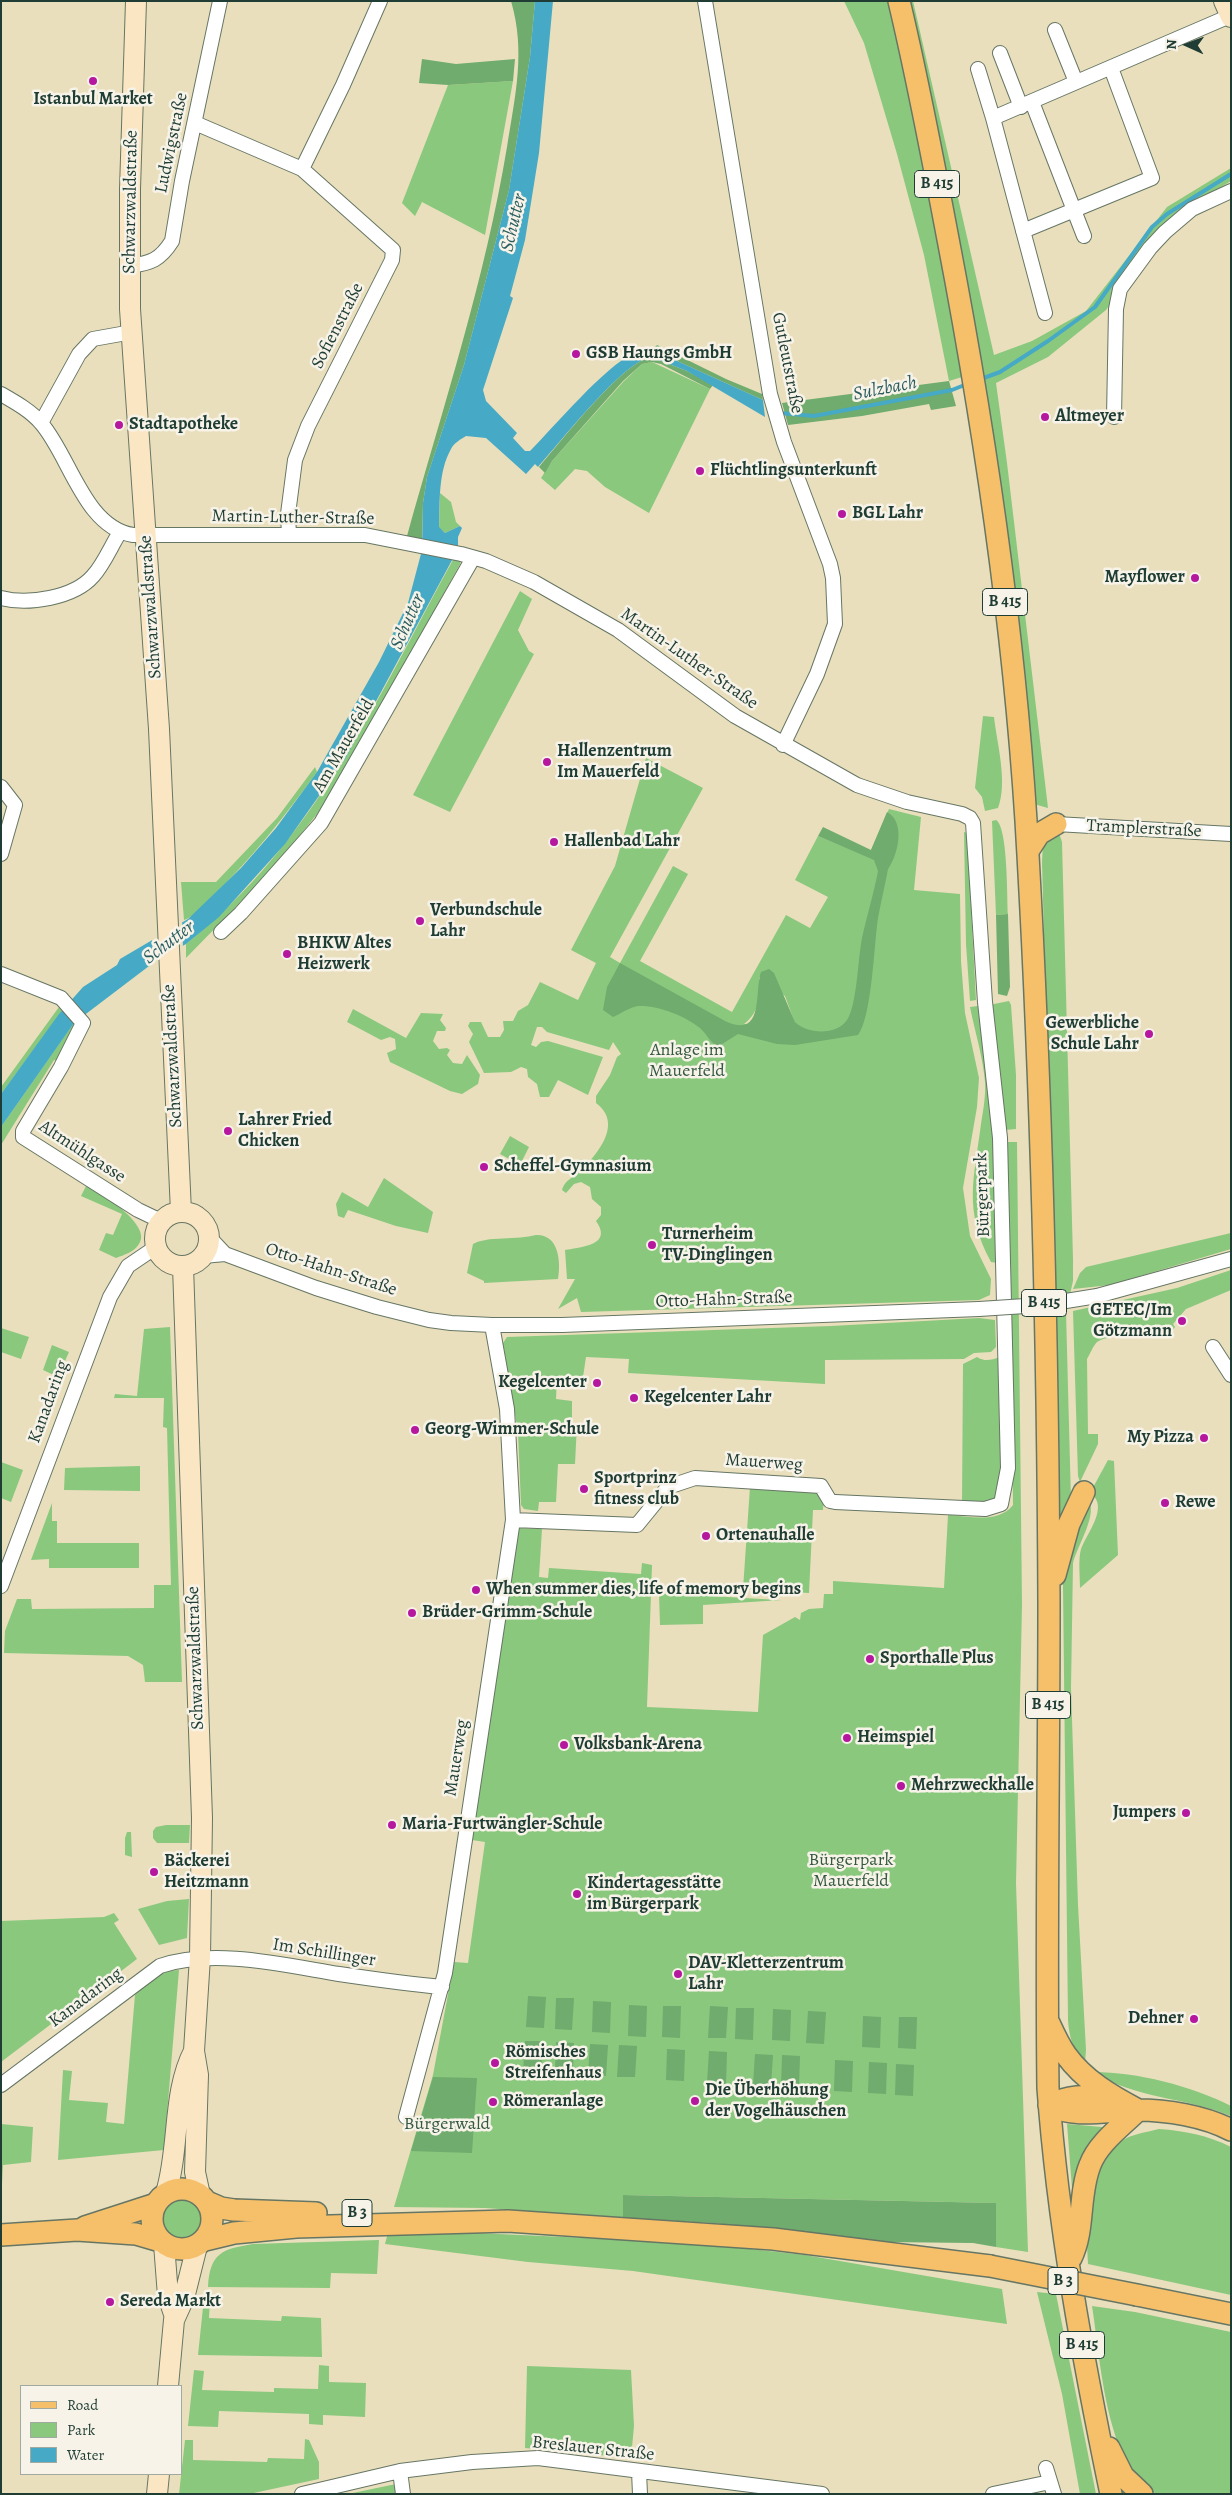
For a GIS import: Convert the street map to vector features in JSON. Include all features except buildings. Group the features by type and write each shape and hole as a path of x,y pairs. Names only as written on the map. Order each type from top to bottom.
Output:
{"main road":[{"name":"B 415","path":"899,1 973,368 1009,639 1028,851 1042,1166 1049,1600 1048,2021 1050,2105 1055,2166 1068,2263 1111,2494"},
{"path":"1024,806 1043,819 1056,824"},
{"path":"1028,851 1039,834 1056,824"},
{"path":"1049,1600 1069,1524 1084,1492"},
{"path":"1048,2021 1066,2055 1083,2073 1111,2096 1138,2110"},
{"path":"1050,2105 1063,2098 1111,2096"},
{"path":"1050,2105 1062,2112 1082,2113 1138,2110 1184,2115 1231,2130"},
{"name":"B 3","path":"1068,2263 1077,2246 1083,2190 1090,2163 1100,2148 1138,2110"},
{"path":"1,2235 77,2230 136,2234 180,2250 201,2243 212,2226 211,2209 204,2198 183,2189 77,2230"},
{"name":"B 3","path":"204,2198 220,2208 251,2211 296,2213 445,2211 508,2221 773,2239 990,2266 1231,2314"},
{"path":"161,2199 153,2211 152,2227 162,2242"},
{"name":"B 3","path":"201,2243 234,2233 296,2227 508,2221"},
{"path":"1097,2426 1123,2476 1142,2494"}],"street":[{"name":"Schwarzwaldstraße","path":"136,1 130,189 132,332 159,729 181,1212"},
{"name":"Ludwigstraße","path":"130,266 151,263 167,249 172,241 220,1"},
{"path":"302,169 343,85 380,1"},
{"name":"Gutleutstraße","path":"705,1 770,394 830,564 833,578 835,624 817,674 783,745"},
{"path":"993,118 1231,16 1224,1"},
{"path":"1056,30 1076,82"},
{"path":"1000,52 1027,104 1075,211 1084,236"},
{"path":"1023,231 1152,178 1111,68"},
{"path":"978,69 993,118 1044,313"},
{"name":"Sofienstraße","path":"195,123 302,169 393,250 392,260 308,426 295,460 288,514 289,535"},
{"path":"1114,417 1116,309 1120,289 1150,248 1165,232 1192,209 1231,191"},
{"path":"42,423 79,354 93,339 132,332"},
{"path":"1,394 42,423 91,505 120,532 94,576 82,586 41,600 17,602 1,598"},
{"name":"Martin-Luther-Straße","path":"120,532 147,534 365,535 467,556 534,582 618,630 735,716 783,745 857,785 906,802 945,809 970,818"},
{"name":"Am Mauerfeld","path":"220,932 321,823 467,556"},
{"path":"1,787 15,805 1,854"},
{"name":"Bürgerpark","path":"934,1506 994,1508 1003,1500 1008,1468 1000,1138 985,1002 974,830 970,818"},
{"name":"Tramplerstraße","path":"1056,824 1231,834"},
{"name":"Altmühlgasse","path":"1,974 61,998 82,1021 61,1067 23,1131 23,1137 130,1206 161,1222"},
{"path":"181,1212 197,1216 203,1222 209,1237 207,1250 203,1256 191,1265 183,1266 166,1261 156,1247 156,1229 161,1222 167,1216 181,1212"},
{"name":"Otto-Hahn-Straße","path":"209,1237 225,1254"},
{"name":"Kanadaring","path":"1,1586 110,1297 123,1272 156,1247"},
{"name":"Otto-Hahn-Straße","path":"203,1256 225,1254 316,1288 377,1307 429,1320 492,1325 979,1309 1041,1305 1097,1296 1231,1259"},
{"name":"Schwarzwaldstraße","path":"183,1266 202,1822 200,1957 194,2051 198,2075 195,2172 204,2198"},
{"name":"Mauerweg","path":"406,2117 442,1987 514,1520 508,1410 492,1325"},
{"path":"1213,1347 1231,1375"},
{"name":"Mauerweg","path":"514,1520 637,1525 668,1487 694,1478 821,1486 830,1500 835,1502 934,1506"},
{"name":"Kanadaring","path":"1,2085 160,1966 177,1960 200,1957"},
{"name":"Im Schillinger","path":"200,1957 274,1964 383,1981 442,1987"},
{"name":"Schwarzwaldstraße","path":"161,2199 173,2168 184,2069 194,2051"},
{"path":"162,2242 168,2296 175,2316"},
{"path":"168,2385 175,2316 184,2298 201,2243"},
{"name":"Breslauer Straße","path":"302,2494 400,2471 472,2462 538,2458 822,2494"},
{"path":"400,2471 403,2494"},
{"path":"639,2472 640,2494"},
{"path":"157,2494 159,2475"},
{"path":"993,2494 1050,2481"}],"green space":[{"path":"511,1 535,1 530,57 509,190 464,365 427,477 423,503 422,540 407,536 475,295 498,197 507,147 518,74 518,38"},
{"path":"844,1 889,1 946,273 962,377 949,381 924,255 897,154 864,43"},
{"path":"904,1 913,1 994,355 1032,341 1086,311 1167,207 1231,168 1231,181 1176,214 1106,310 1048,357 996,383 1048,808 1034,804 984,386 971,301"},
{"path":"422,59 456,64 515,59 513,81 448,85 419,83"},
{"path":"513,81 485,235 422,202 415,216 402,203 448,85"},
{"path":"657,345 726,379 762,394 763,400 653,350"},
{"path":"651,357 687,371 713,385 710,389 661,364 652,362 642,364 623,381 552,461 545,473 539,467 592,405 624,373 639,362"},
{"path":"652,362 710,389 649,513 605,487 587,471 575,469 555,490 541,478 552,461 624,381 642,364"},
{"path":"949,381 956,406 931,410 929,404 862,416 788,425 782,403"},
{"path":"440,493 451,502 456,522 460,526 445,533 439,528"},
{"path":"454,558 461,559 460,564 343,775 317,814 271,871 186,958 186,944 232,903 272,860 307,814 340,765 398,664"},
{"path":"520,591 532,599 518,630 529,651 534,654 450,812 413,795"},
{"path":"983,716 994,717 1002,775 1001,798 998,808 985,811 982,797 975,788"},
{"name":"Anlage im Mauerfeld","path":"646,758 703,788 610,957 620,963 673,866 688,874 640,961 732,1012 786,915 810,928 828,897 795,880 818,836 873,859 871,850 889,809 921,817 914,890 960,894 961,961 965,1013 979,1078 977,1107 963,1188 970,1236 991,1279 990,1295 979,1300 581,1312 577,1298 558,1309 575,1279 567,1279 565,1250 587,1246 598,1240 601,1235 596,1221 601,1215 601,1207 592,1199 590,1187 581,1182 574,1184 566,1193 562,1190 566,1182 580,1171 582,1167 579,1159 589,1162 604,1140 607,1132 607,1117 596,1103 596,1096 610,1075 617,1057 621,1054 613,1042 609,1050 547,1032 542,1027 537,1027 531,1045 536,1047 541,1042 548,1041 603,1057 588,1095 558,1080 549,1097 540,1097 537,1084 528,1077 527,1069 521,1067 511,1072 484,1073 469,1042 473,1034 468,1026 470,1022 481,1022 488,1037 500,1037 504,1030 503,1021 513,1021 518,1011 528,1005 540,982 578,1000 596,963 571,950 615,866","holes":["759,977 785,996 795,1023 744,1024 753,1014 758,1003"]},
{"path":"315,767 317,772 255,852 203,906 192,916 184,920 181,882 216,882 277,818"},
{"path":"887,812 897,823 897,847 895,856 888,869 880,906 872,980 863,1026 858,1035 795,1045 777,1044 738,1034 719,1046 713,1043 694,1024 662,1009 638,1006 613,1017 603,1010 607,987 620,963 725,1021 738,1025 747,1024 752,1019 755,1011 761,972 769,969 774,973 795,1022 800,1026 821,1032 836,1029 842,1025 847,1020 853,1004 862,938 878,871 874,860 818,836 823,827 871,850"},
{"path":"996,820 1000,825 1005,848 1008,914 996,915 992,821"},
{"path":"964,832 967,833 976,1000 970,1001 966,944"},
{"path":"1053,836 1060,836 1062,842 1073,1259 1073,1281 1066,1312 1071,1501 1056,1540 1054,1313 1042,862 1043,843"},
{"path":"1008,914 1010,987 1007,996 998,994 996,915"},
{"path":"1009,1001 1011,1005 1016,1075 1016,1129 1005,1130 989,1005"},
{"path":"978,1006 994,1121 997,1263 991,1262 982,1243 974,1210 974,1178 985,1087 983,1063 970,1007"},
{"path":"59,1007 62,1011 1,1094 1,1087"},
{"path":"353,1009 406,1038 421,1013 443,1014 440,1020 446,1028 445,1031 437,1031 433,1041 439,1049 447,1048 450,1050 447,1055 453,1063 462,1064 467,1055 480,1075 478,1084 462,1094 450,1091 390,1062 387,1053 396,1049 395,1039 390,1037 381,1040 347,1022"},
{"path":"75,1021 79,1027 59,1062 54,1060 1,1145 1,1127"},
{"path":"510,1136 529,1147 520,1165 500,1154"},
{"name":"Bürgerpark Mauerfeld","path":"1005,1142 1017,1142 1022,1605 1016,1883 1028,2252 996,2247 996,2203 623,2195 623,2218 485,2208 394,2207 433,2075 454,1962 468,1963 485,1842 472,1840 517,1528 542,1529 539,1577 548,1578 549,1568 641,1574 642,1563 652,1565 647,1707 758,1712 763,1635 795,1617 800,1620 801,1613 809,1609 823,1608 824,1594 833,1594 833,1581 944,1588 948,1515 992,1517 1007,1511 1013,1505 1010,1264"},
{"path":"384,1178 433,1212 428,1233 396,1226 348,1210 344,1218 338,1216 336,1204 342,1192 368,1207"},
{"path":"87,1184 123,1210 139,1228 141,1236 139,1244 132,1251 116,1258 99,1250 106,1233 113,1235 122,1214 81,1196"},
{"path":"1231,1233 1231,1249 1110,1285 1073,1289 1080,1273 1086,1267"},
{"path":"536,1235 550,1239 557,1250 558,1279 484,1283 484,1281 467,1273 473,1244 486,1240"},
{"path":"1231,1270 1231,1290 1186,1309 1173,1324 1175,1327 1171,1333 1122,1335 1097,1342 1087,1359 1088,1434 1098,1434 1098,1444 1080,1482 1078,1476 1073,1311 1177,1288"},
{"path":"979,1318 995,1320 996,1347 991,1352 974,1353 964,1359 825,1360 825,1384 628,1373 629,1359 586,1357 583,1377 557,1376 556,1399 572,1401 572,1423 577,1424 575,1464 558,1464 556,1502 539,1502 538,1511 524,1509 521,1505 518,1432 503,1343 507,1337 831,1326"},
{"path":"170,1327 182,1682 145,1682 143,1665 128,1656 4,1653 5,1631 17,1599 31,1599 32,1609 154,1608 154,1585 171,1585 167,1428 163,1427 164,1398 114,1398 115,1394 137,1396 144,1329"},
{"path":"1,1328 29,1337 21,1359 1,1352"},
{"path":"52,1345 69,1352 58,1377 43,1370"},
{"path":"977,1357 988,1360 1000,1357 1000,1487 997,1496 989,1504 962,1503 963,1364"},
{"path":"1108,1460 1114,1461 1118,1555 1080,1588 1080,1553 1098,1512 1096,1498 1090,1493"},
{"path":"1,1462 23,1470 11,1502 1,1498"},
{"path":"140,1466 140,1491 64,1490 65,1468"},
{"path":"750,1487 819,1490 824,1496 823,1510 813,1510 809,1593 743,1589"},
{"path":"1087,1499 1091,1512 1073,1563 1071,1688 1085,2063 1072,2043 1068,2020 1063,1562"},
{"path":"52,1503 52,1521 57,1521 57,1543 139,1543 139,1568 49,1568 49,1559 31,1560"},
{"path":"659,1593 782,1600 703,1605 703,1624 660,1625"},
{"path":"190,1825 189,1843 157,1843 153,1838 153,1831 156,1827"},
{"path":"127,1832 131,1832 132,1857 125,1855"},
{"path":"189,1899 187,1938 159,1945 138,1909 167,1901"},
{"path":"114,1913 119,1920 114,1923 137,1959 1,2062 1,1921 104,1917"},
{"path":"179,1970 164,2150 58,2160 63,2070 72,2071 69,2100 108,2103 106,2122 124,2124 135,1995 145,1985 160,1975"},
{"path":"528,1996 546,1997 544,2028 526,2027"},
{"path":"556,1998 574,1998 572,2030 555,2029"},
{"path":"593,2001 611,2002 610,2033 592,2032"},
{"path":"629,2005 647,2006 646,2037 628,2036"},
{"path":"663,2006 681,2006 680,2038 662,2037"},
{"path":"710,2006 728,2007 726,2038 708,2038"},
{"path":"736,2008 754,2008 753,2040 735,2039"},
{"path":"773,2009 791,2010 790,2041 772,2040"},
{"path":"808,2011 826,2012 824,2044 806,2043"},
{"path":"863,2016 881,2017 880,2048 862,2047"},
{"path":"899,2017 917,2017 916,2049 898,2048"},
{"path":"525,2041 543,2041 541,2073 523,2072"},
{"path":"556,2042 574,2043 573,2074 555,2073"},
{"path":"590,2044 608,2045 606,2076 588,2075"},
{"path":"619,2045 637,2046 635,2077 617,2077"},
{"path":"667,2049 685,2050 684,2081 666,2080"},
{"path":"709,2051 727,2052 726,2084 707,2083"},
{"path":"755,2054 773,2055 771,2086 753,2085"},
{"path":"782,2055 800,2056 799,2087 781,2086"},
{"path":"835,2060 853,2061 852,2092 834,2091"},
{"path":"869,2062 887,2063 886,2094 868,2093"},
{"path":"896,2064 914,2065 913,2096 895,2095"},
{"path":"1094,2072 1128,2074 1182,2086 1231,2106 1231,2116 1196,2105 1126,2088"},
{"name":"Bürgerwald","path":"433,2077 477,2078 472,2153 411,2151"},
{"path":"1,2124 33,2127 31,2162 3,2165 1,2203"},
{"path":"1067,2124 1114,2128 1073,2201"},
{"path":"1159,2129 1196,2134 1231,2147 1231,2295 1088,2264 1087,2214 1089,2197 1100,2167 1109,2153 1122,2141 1135,2135"},
{"path":"623,2195 996,2203 996,2247 973,2243 885,2242 713,2223 623,2218"},
{"path":"189,2198 201,2204 206,2211 206,2229 201,2236 194,2241 181,2242 173,2239 166,2232 163,2216 166,2208 173,2201"},
{"path":"389,2229 696,2243 805,2255 1002,2289 1007,2324 633,2271 528,2262 385,2244"},
{"path":"379,2240 377,2274 331,2273 330,2288 208,2287 209,2276 215,2260 233,2248 253,2244"},
{"path":"1037,2292 1056,2294 1096,2494 1080,2494 1062,2394"},
{"path":"204,2298 210,2299 209,2318 281,2321 282,2316 321,2318 322,2357 198,2355"},
{"path":"1092,2306 1135,2312 1231,2332 1231,2494 1155,2493 1139,2480 1126,2461 1108,2409"},
{"path":"319,2365 329,2366 329,2382 366,2383 365,2417 323,2415 323,2425 309,2424 309,2414 219,2411 218,2427 188,2426 194,2370 204,2371 202,2390 274,2392 274,2388 318,2389"},
{"path":"527,2366 631,2370 634,2426 631,2458 525,2448"},
{"path":"305,2439 309,2440 319,2462 319,2479 249,2494 179,2494 185,2440 193,2440 193,2460 267,2462 268,2458 304,2459"},
{"path":"396,2484 398,2494 348,2494"}],"water":[{"name":"Schutter","path":"535,1 553,1 539,153 525,240 510,296 513,298 483,390 486,401 517,433 513,438 525,451 530,451 580,398 622,360 634,353 653,350 763,400 765,417 687,371 651,357 639,362 608,387 538,467 535,464 526,474 486,438 466,436 456,443 451,449 444,467 439,527 445,533 460,526 462,528 458,537 458,549 345,759 285,844 219,917 186,944 153,963 74,1023 1,1127 1,1094 59,1014 83,987 117,965 120,959 188,919 241,868 276,828 317,772 379,662 408,603 422,550 423,503 427,477 464,365 509,190 530,57"}],"pier":[{"path":"182,920 183,948 153,966 152,937"}],"waterway":[{"name":"Sulzbach","path":"981,379 1000,372 1048,341 1095,307 1152,227 1167,214 1231,174"},
{"name":"Sulzbach","path":"780,413 814,416 952,390 967,384"}],"place":[{"name":"Istanbul Market","path":"93,81"},
{"name":"GSB Haungs GmbH","path":"576,354"},
{"name":"Altmeyer","path":"1045,417"},
{"name":"Stadtapotheke","path":"119,425"},
{"name":"Flüchtlingsunterkunft","path":"700,471"},
{"name":"BGL Lahr","path":"842,514"},
{"name":"Mayflower","path":"1195,578"},
{"name":"Hallenzentrum Im Mauerfeld","path":"547,762"},
{"name":"Hallenbad Lahr","path":"554,842"},
{"name":"Verbundschule Lahr","path":"420,921"},
{"name":"BHKW Altes Heizwerk","path":"287,954"},
{"name":"Gewerbliche Schule Lahr","path":"1149,1034"},
{"name":"Lahrer Fried Chicken","path":"228,1131"},
{"name":"Scheffel-Gymnasium","path":"484,1167"},
{"name":"Turnerheim TV-Dinglingen","path":"652,1245"},
{"name":"GETEC/Im Götzmann","path":"1182,1321"},
{"name":"Kegelcenter","path":"597,1383"},
{"name":"Kegelcenter Lahr","path":"634,1398"},
{"name":"Georg-Wimmer-Schule","path":"415,1430"},
{"name":"My Pizza","path":"1204,1438"},
{"name":"Sportprinz fitness club","path":"584,1489"},
{"name":"Rewe","path":"1165,1503"},
{"name":"Ortenauhalle","path":"706,1536"},
{"name":"When summer dies, life of memory begins","path":"476,1590"},
{"name":"Brüder-Grimm-Schule","path":"412,1613"},
{"name":"Sporthalle Plus","path":"870,1659"},
{"name":"Heimspiel","path":"847,1738"},
{"name":"Volksbank-Arena","path":"564,1745"},
{"name":"Mehrzweckhalle","path":"901,1786"},
{"name":"Jumpers","path":"1186,1813"},
{"name":"Maria-Furtwängler-Schule","path":"392,1825"},
{"name":"Bäckerei Heitzmann","path":"154,1872"},
{"name":"Kindertagesstätte im Bürgerpark","path":"577,1894"},
{"name":"DAV-Kletterzentrum Lahr","path":"678,1974"},
{"name":"Dehner","path":"1194,2019"},
{"name":"Römisches Streifenhaus","path":"495,2063"},
{"name":"Die Überhöhung der Vogelhäuschen","path":"695,2101"},
{"name":"Römeranlage","path":"493,2102"},
{"name":"Sereda Markt","path":"110,2302"}]}
